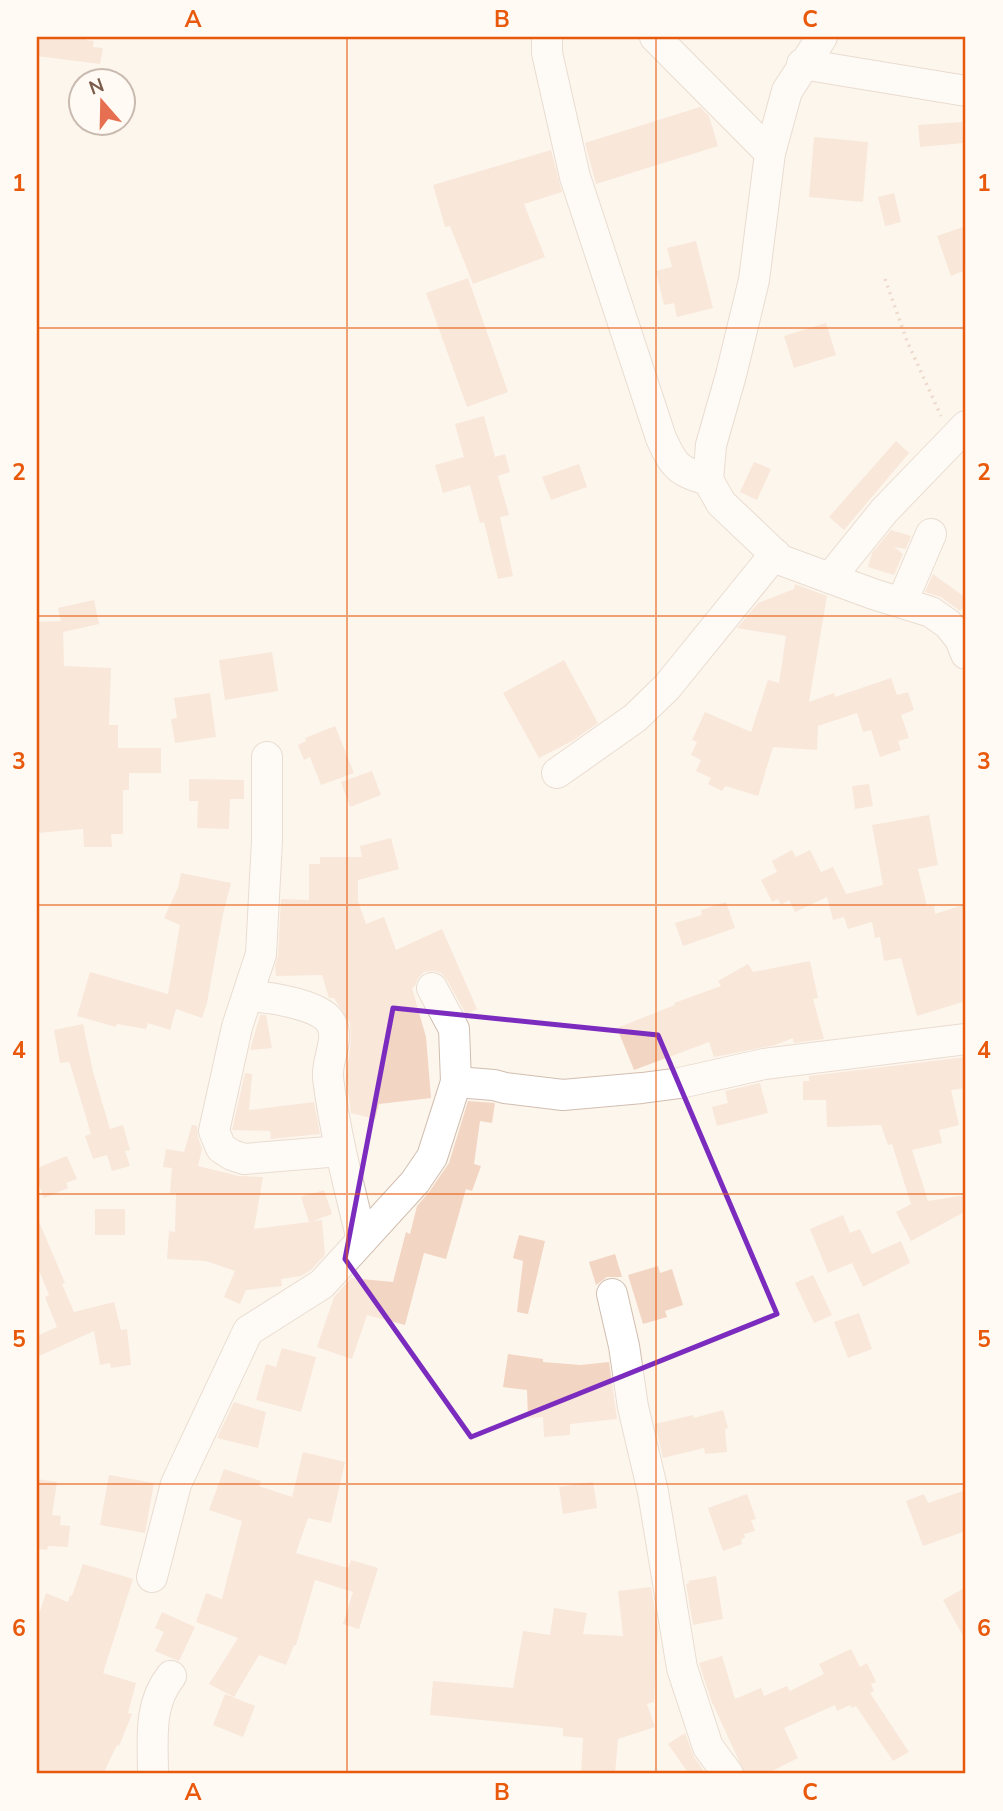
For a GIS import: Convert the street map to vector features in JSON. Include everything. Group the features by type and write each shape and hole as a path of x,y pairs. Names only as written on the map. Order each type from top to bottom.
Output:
{"street":[{"path":"547,37 547,53 575,177 661,438 671,460 685,473 708,480"},
{"path":"655,37 770,153"},
{"path":"822,37 787,91 770,153 754,279 711,445 708,480 721,503 781,560 931,612 948,624 960,639 966,654"},
{"path":"802,64 966,91"},
{"path":"830,578 884,511 959,433"},
{"path":"902,602 931,534"},
{"path":"558,773 635,718 667,687 775,554"},
{"path":"267,757 267,840 261,954 237,1027 214,1132 221,1148 244,1159 340,1151"},
{"path":"152,1577 176,1484 248,1331 321,1284 415,1182 432,1157 456,1082 454,1029 432,988"},
{"path":"248,996 275,999 320,1012 332,1024 334,1039 327,1074 340,1151 362,1240"},
{"path":"456,1082 563,1095 680,1083 764,1064 966,1039"},
{"path":"612,1294 624,1346 633,1407 653,1492 682,1668 708,1747 728,1774"},
{"path":"153,1774 153,1715 164,1685 171,1676"}],"path":[{"path":"885,279 907,341 959,433"}],"highlighted area":[{"path":"393,1008 658,1035 777,1314 471,1437 345,1259"}],"building":[{"path":"37,37 86,37 86,40 94,41 93,47 103,48 100,64 37,56"},
{"path":"700,107 709,116 718,146 596,184 585,143"},
{"path":"962,122 963,143 920,147 918,125"},
{"path":"814,137 868,142 863,202 809,197"},
{"path":"551,150 562,192 524,204 545,257 473,284 450,226 445,227 433,185"},
{"path":"894,193 901,222 885,226 878,197"},
{"path":"966,226 966,270 951,276 937,236"},
{"path":"696,241 713,308 677,317 674,303 664,305 656,271 672,267 667,248"},
{"path":"468,278 508,392 467,407 426,293"},
{"path":"826,323 836,355 794,368 784,336"},
{"path":"484,416 495,457 505,454 510,472 498,476 509,515 500,517 513,576 498,579 484,522 480,523 470,485 443,493 435,465 464,457 455,424"},
{"path":"896,441 909,453 844,530 829,517"},
{"path":"754,462 771,469 757,500 740,492"},
{"path":"579,464 587,487 551,500 542,477"},
{"path":"891,530 911,536 906,549 894,547 903,554 894,575 868,567 872,553"},
{"path":"933,574 966,598 960,611 941,597 925,592"},
{"path":"795,584 827,596 809,702 834,693 835,697 891,678 897,695 908,692 914,710 901,715 909,738 898,741 901,750 880,757 871,730 863,732 857,713 818,726 817,750 773,747 758,796 725,786 722,791 708,784 711,778 696,771 701,760 691,755 697,742 692,740 705,712 751,732 768,680 779,683 786,636 737,628 758,603 794,589"},
{"path":"94,600 99,624 63,632 64,666 111,668 109,725 118,725 118,748 161,748 161,773 129,773 129,790 123,790 123,834 111,834 112,847 84,847 83,829 37,833 37,622 61,621 58,608"},
{"path":"272,652 278,691 225,700 219,660"},
{"path":"564,660 598,723 574,740 539,758 503,693"},
{"path":"210,693 216,737 175,743 171,719 177,718 174,698"},
{"path":"335,726 354,773 321,785 310,757 304,760 298,745 306,741 305,738"},
{"path":"372,771 381,795 350,807 341,782"},
{"path":"189,779 244,780 244,799 230,799 229,829 197,828 198,801 189,801"},
{"path":"869,784 873,806 855,809 852,786"},
{"path":"929,815 938,865 918,869 927,906 934,905 935,914 966,904 966,1001 917,1016 901,958 884,961 880,937 875,938 872,922 848,929 844,917 833,920 827,897 795,912 789,900 781,905 778,899 772,902 761,880 777,872 772,861 792,850 796,857 810,850 821,872 833,867 846,894 883,885 872,825"},
{"path":"391,838 399,869 358,880 358,901 366,924 384,917 396,950 442,929 477,1009 466,1014 441,973 424,972 418,978 412,988 426,1037 431,1098 379,1104 375,1119 351,1113 346,1077 351,1041 350,1023 334,998 329,998 322,975 276,976 275,966 281,899 309,900 309,864 320,864 320,857 362,857 360,846"},
{"path":"181,873 231,883 202,1018 176,1009 170,1030 148,1023 146,1029 117,1024 116,1027 77,1016 90,972 168,994 180,925 164,918 178,888"},
{"path":"726,902 735,928 683,946 675,923 702,915 701,910"},
{"path":"810,961 818,998 813,999 824,1039 794,1043 793,1038 775,1045 714,1057 709,1042 634,1070 617,1028 721,986 718,981 748,964 753,972"},
{"path":"260,1015 266,1015 272,1048 250,1050"},
{"path":"83,1024 93,1072 110,1129 123,1125 130,1150 125,1151 130,1166 112,1171 107,1155 93,1159 85,1136 91,1134 71,1067 69,1062 60,1063 54,1030"},
{"path":"966,1057 966,1088 951,1090 959,1125 939,1130 942,1143 912,1150 928,1201 966,1195 966,1211 911,1241 896,1212 911,1204 892,1144 888,1145 881,1125 827,1127 826,1100 803,1100 803,1081 809,1081 809,1076"},
{"path":"245,1073 252,1074 249,1110 314,1102 320,1134 271,1139 270,1131 232,1130"},
{"path":"760,1083 768,1113 717,1126 712,1107 728,1103 725,1091"},
{"path":"468,1101 495,1103 492,1123 480,1121 474,1164 481,1166 472,1191 466,1189 446,1259 424,1253 405,1325 367,1315 352,1359 317,1347 334,1297 351,1278 393,1282 406,1232 410,1234 417,1206 449,1163"},
{"path":"192,1125 197,1126 202,1149 198,1166 239,1176 263,1177 254,1229 309,1222 301,1197 324,1190 332,1214 313,1221 322,1220 325,1255 311,1270 301,1276 281,1279 282,1286 246,1290 240,1304 224,1297 235,1271 206,1261 167,1259 169,1231 175,1232 176,1193 170,1193 172,1168 163,1167 166,1149 184,1152"},
{"path":"67,1156 77,1179 66,1183 68,1188 44,1198 37,1180 37,1168"},
{"path":"95,1209 125,1209 125,1235 95,1235"},
{"path":"843,1215 850,1233 860,1229 872,1254 901,1241 910,1263 863,1287 852,1263 828,1273 810,1229"},
{"path":"37,1217 65,1283 62,1284 74,1312 114,1302 121,1330 127,1329 131,1365 111,1368 110,1363 100,1365 94,1331 37,1357 37,1336 57,1327 45,1297 49,1295 37,1265"},
{"path":"519,1235 545,1241 528,1314 517,1312 523,1261 513,1258"},
{"path":"615,1254 622,1277 607,1277 596,1285 589,1262"},
{"path":"658,1266 660,1273 672,1269 683,1305 665,1311 667,1317 643,1324 628,1275"},
{"path":"813,1275 832,1315 814,1323 795,1283"},
{"path":"859,1313 872,1349 848,1358 834,1322"},
{"path":"282,1348 316,1357 301,1412 256,1400 266,1364 276,1367"},
{"path":"508,1354 543,1359 543,1362 581,1365 609,1362 617,1419 570,1424 570,1435 544,1437 543,1417 528,1418 527,1390 503,1387"},
{"path":"234,1402 266,1412 258,1448 217,1438"},
{"path":"723,1410 728,1428 725,1429 727,1452 705,1454 704,1448 663,1458 655,1424"},
{"path":"303,1452 345,1462 331,1523 308,1518 296,1553 348,1568 351,1560 378,1568 359,1629 343,1624 353,1592 315,1580 296,1645 286,1665 259,1655 234,1697 209,1684 238,1638 196,1622 206,1593 222,1599 242,1521 209,1510 224,1469 261,1481 259,1486 292,1497"},
{"path":"109,1475 154,1483 145,1533 100,1525"},
{"path":"37,1479 57,1482 52,1515 61,1516 60,1525 70,1526 68,1547 48,1546 47,1550 37,1549"},
{"path":"593,1482 597,1508 563,1514 559,1487"},
{"path":"966,1490 966,1531 923,1546 906,1501 924,1494 928,1503"},
{"path":"747,1494 756,1519 751,1520 755,1531 744,1534 742,1544 723,1551 708,1508"},
{"path":"83,1564 133,1579 103,1673 136,1683 128,1713 132,1714 119,1746 117,1745 103,1774 37,1774 37,1620 46,1593 68,1602"},
{"path":"716,1576 723,1619 693,1625 686,1584 688,1581"},
{"path":"651,1587 658,1629 654,1702 647,1704 655,1727 618,1739 615,1774 581,1774 583,1738 563,1736 563,1728 430,1715 433,1681 513,1688 523,1631 550,1635 554,1608 587,1613 583,1634 623,1636 618,1591"},
{"path":"966,1587 966,1641 943,1600"},
{"path":"162,1612 195,1627 179,1661 155,1651 164,1632 155,1628"},
{"path":"851,1649 860,1667 867,1663 876,1682 871,1684 874,1691 870,1693 909,1752 893,1761 856,1706 852,1708 850,1705 837,1711 835,1705 784,1728 798,1758 766,1774 745,1774 711,1700 699,1663 722,1656 735,1699 761,1688 764,1696 787,1686 790,1691 824,1674 819,1664"},
{"path":"225,1694 255,1706 243,1737 213,1725"},
{"path":"685,1733 694,1757 706,1774 689,1774 668,1744"}]}
